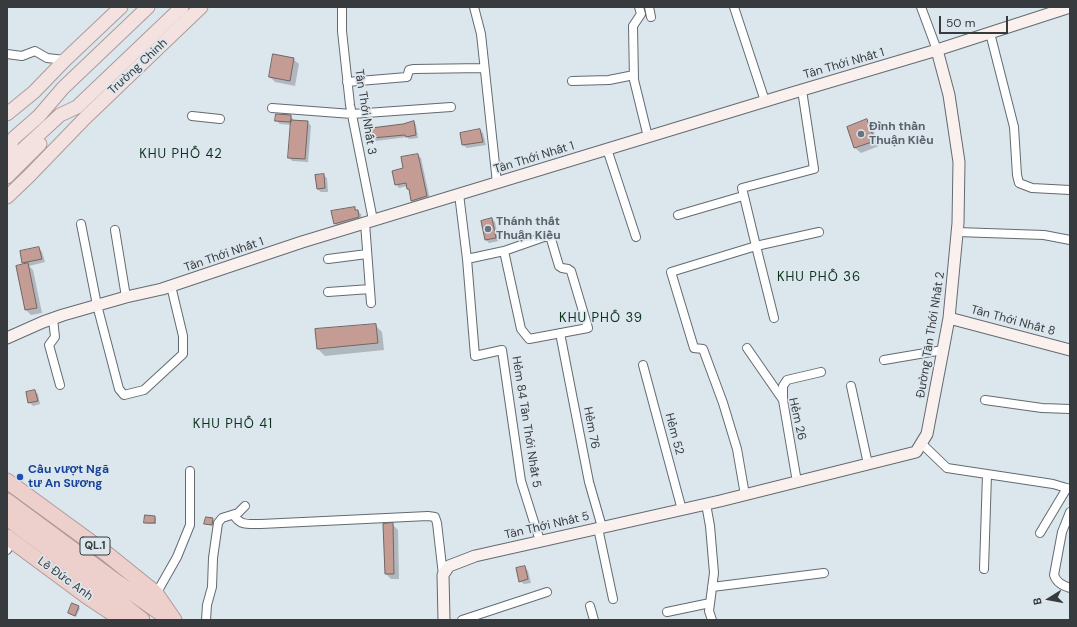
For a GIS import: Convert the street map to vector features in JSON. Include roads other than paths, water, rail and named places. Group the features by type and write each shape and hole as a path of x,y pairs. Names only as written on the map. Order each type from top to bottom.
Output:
{"highway":[{"name":"QL.1","path":"7,481 107,554 156,594 173,620"},
{"name":"QL.1","path":"7,501 113,588"},
{"name":"QL.1","path":"7,518 113,588 173,620"},
{"name":"Lê Đức Anh","path":"9,542 123,620"},
{"name":"Lê Đức Anh","path":"113,588 142,620"}],"main road":[{"path":"7,114 34,92 65,60 121,7"},
{"path":"7,135 63,88 148,7"},
{"name":"Trường Chinh","path":"7,160 23,149 60,115 77,107 182,7"},
{"name":"Trường Chinh","path":"7,197 76,127 202,7"},
{"path":"34,92 64,75 110,43"},
{"path":"7,148 14,138 39,116 63,88"},
{"name":"Trường Chinh","path":"76,127 87,104 97,88"},
{"path":"7,177 77,107"}],"street":[{"name":"Tân Thới Nhất 3","path":"342,7 342,31 347,82 369,222 367,254 371,303"},
{"path":"474,7 481,34 497,183"},
{"path":"639,7 641,14 633,26 634,75 648,137"},
{"path":"649,7 651,17"},
{"path":"734,7 765,101"},
{"name":"Đường Tân Thới Nhất 2","path":"921,7 938,50 949,95 959,162 957,232 949,318 927,434 922,443"},
{"name":"Tân Thới Nhất 1","path":"7,338 43,322 97,305 171,286 302,242 938,50 1070,7"},
{"path":"990,33 1014,127 1018,183 1032,188 1070,190"},
{"path":"7,54 22,56 35,51 47,58 65,60"},
{"path":"347,82 406,77 409,70 484,68"},
{"path":"572,82 609,80 634,75"},
{"path":"774,318 742,188 814,169 802,90"},
{"path":"272,108 352,114 451,108"},
{"path":"192,116 220,120"},
{"path":"607,149 636,237"},
{"name":"Hẻm 84 Tân Thới Nhất 5","path":"459,194 467,259 475,356 502,350 521,481 540,541"},
{"path":"678,215 743,196"},
{"path":"81,224 97,305 119,390 124,395 144,390 183,354 183,336 171,286"},
{"path":"115,230 126,297"},
{"path":"745,495 736,449 723,403 703,349 694,348 671,272 756,246 819,232"},
{"path":"957,232 1044,235 1070,240"},
{"path":"467,259 504,250 547,236 551,239 559,266 568,269 570,272 588,328 529,339 520,329 504,250"},
{"path":"328,259 367,254"},
{"path":"328,292 370,289"},
{"name":"Tân Thới Nhất 8","path":"949,318 1070,350"},
{"path":"53,319 55,337 50,345 60,385"},
{"name":"Hẻm 76","path":"560,333 613,599"},
{"name":"Hẻm 26","path":"748,348 783,400 797,482"},
{"path":"884,360 943,350"},
{"name":"Hẻm 52","path":"643,365 682,510"},
{"path":"783,400 783,386 787,380 820,372"},
{"path":"851,386 868,464"},
{"path":"985,400 1042,408 1070,409"},
{"path":"712,620 709,611 714,573 710,526 706,504 916,452 922,443 947,468 1053,484 1068,488 1040,533"},
{"path":"156,594 177,557 190,525 190,471"},
{"path":"984,569 987,474"},
{"name":"Tân Thới Nhất 5","path":"443,576 449,566 475,556 706,504"},
{"path":"206,620 207,605 212,587 213,558 218,523 222,518 234,515 245,506"},
{"path":"1070,512 1062,532 1054,575 1060,584 1070,588"},
{"path":"234,515 237,520 245,524 398,517 435,517 443,576 444,620"},
{"path":"712,587 824,573"},
{"path":"462,620 547,592"},
{"path":"667,612 710,603"},
{"path":"590,606 594,620"}],"place":[{"name":"Đình thần Thuận Kiều","path":"861,134"},
{"name":"Thánh thất Thuận Kiều","path":"488,229"},
{"name":"Cầu vượt Ngã tư An Sương","path":"20,477"}],"district":[{"name":"KHU PHỐ 42","path":"181,155"},
{"name":"KHU PHỐ 36","path":"819,278"},
{"name":"KHU PHỐ 39","path":"601,319"},
{"name":"KHU PHỐ 41","path":"233,425"}]}
